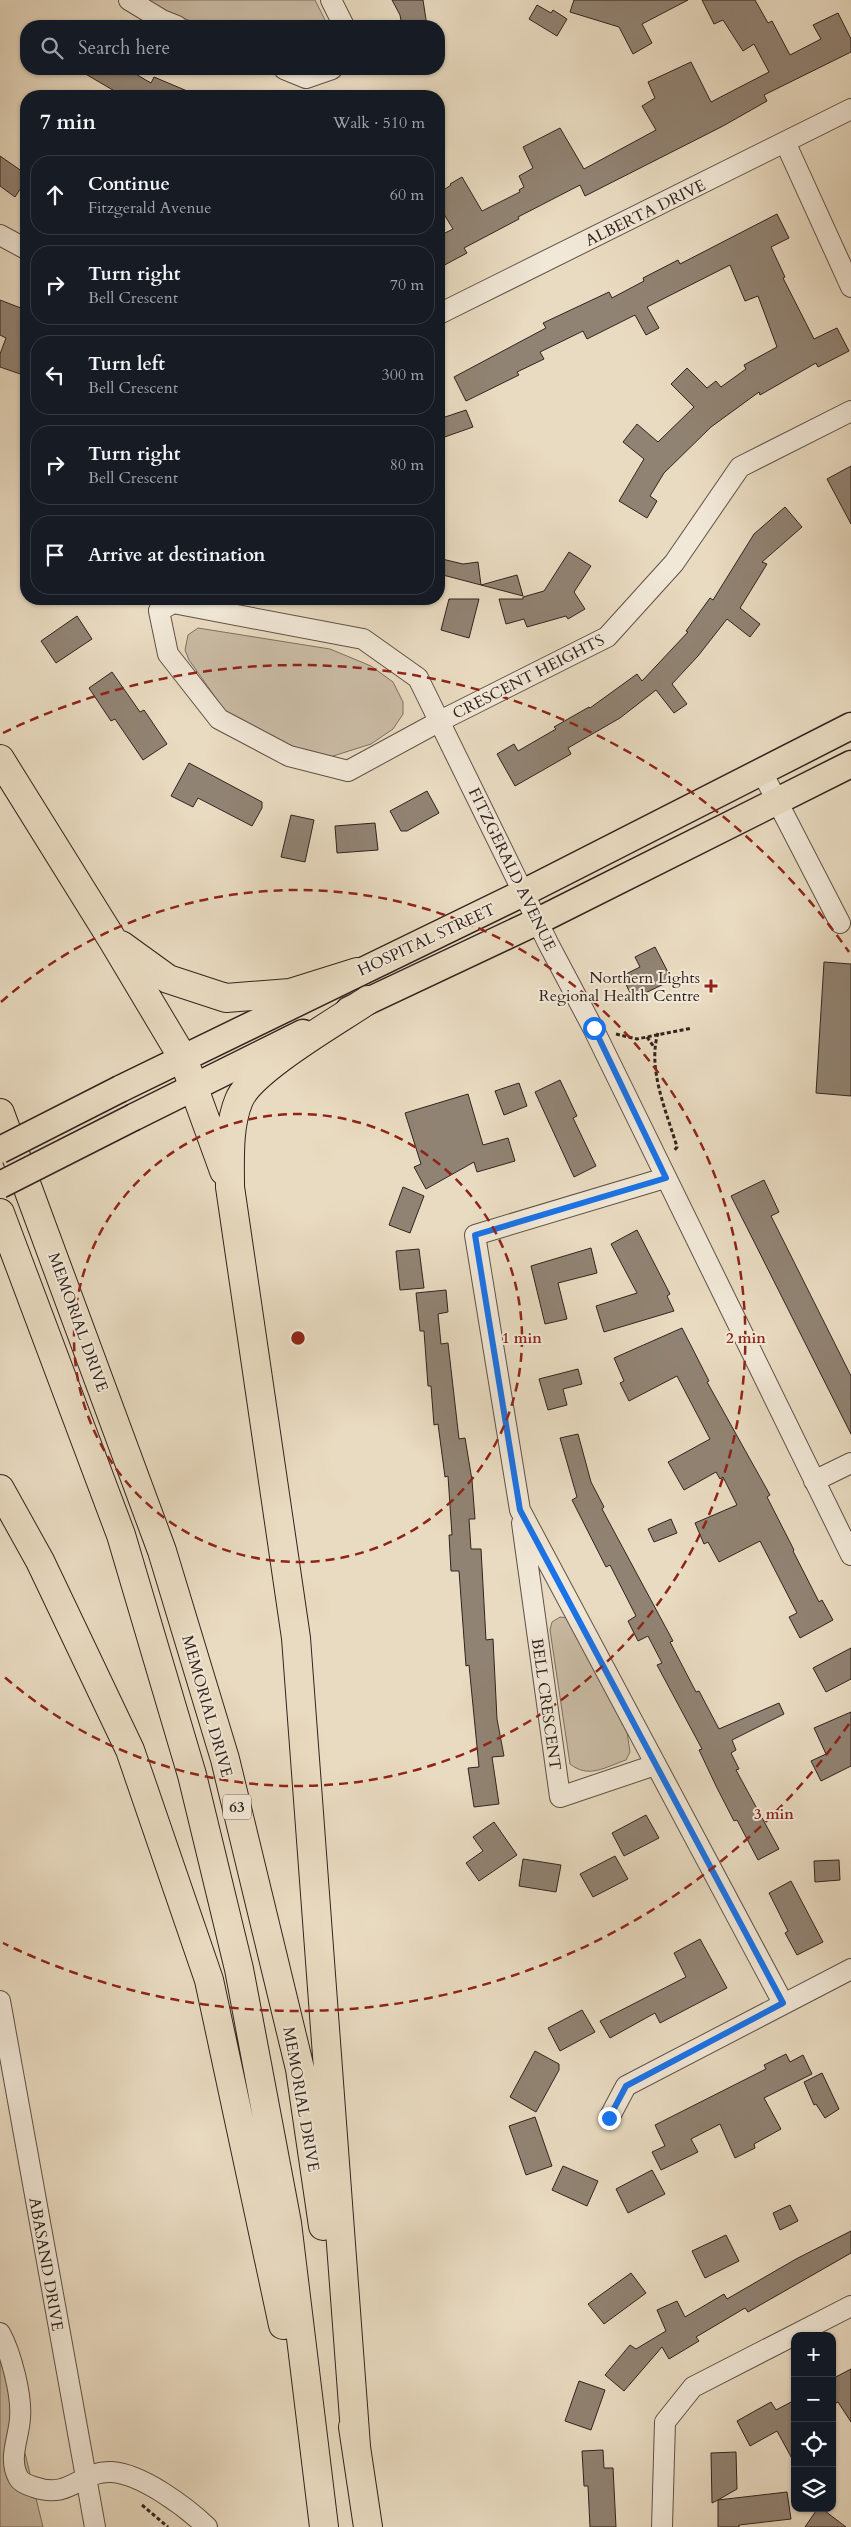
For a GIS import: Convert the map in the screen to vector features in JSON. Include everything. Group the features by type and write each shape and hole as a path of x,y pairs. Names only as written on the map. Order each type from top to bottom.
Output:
{"highway":[{"path":"0,759 112,939 183,1058 230,1187"},
{"path":"112,939 168,979 226,998 290,993 357,972"},
{"path":"356,2446 296,1638 230,1187 231,1138 239,1098 260,1072 368,1000"},
{"name":"MEMORIAL DRIVE","path":"0,1113 162,1552 226,1759 300,2069 368,2527"},
{"name":"63","path":"0,1213 121,1535 192,1775 239,1969 287,2223 323,2522"},
{"path":"0,1488 40,1561 130,1750 209,1980 256,2193 323,2522"}],"main road":[{"name":"HOSPITAL STREET","path":"0,1150 357,972 525,892 851,726"},
{"name":"HOSPITAL STREET","path":"0,1185 368,1000 538,921 851,764"}],"street":[{"path":"130,0 162,20"},
{"path":"331,0 341,20"},
{"path":"299,75 306,78 315,75"},
{"name":"ALBERTA DRIVE","path":"445,311 851,109"},
{"path":"785,142 851,287"},
{"path":"0,235 20,246"},
{"name":"CRESCENT HEIGHTS","path":"170,605 159,612 168,654 219,719 289,756 348,771 440,721 607,637 674,563 740,467 851,411"},
{"name":"CRESCENT HEIGHTS","path":"184,605 362,639 418,678 440,721"},
{"name":"FITZGERALD AVENUE","path":"440,721 538,921 594,1028 662,1172 851,1555"},
{"path":"762,772 840,923"},
{"name":"BELL CRESCENT","path":"655,1765 560,1798 520,1510 475,1235 662,1172"},
{"path":"814,1481 851,1463"},
{"name":"BELL CRESCENT","path":"520,1510 783,2003"},
{"path":"609,2118 626,2086 851,1969"},
{"name":"ABASAND DRIVE","path":"0,2000 84,2476 95,2527"},
{"path":"662,2527 665,2422 693,2386 851,2306"},
{"path":"0,2333 6,2344 20,2408 13,2464 19,2479 25,2484 44,2490 54,2490 73,2487 84,2476 112,2472 128,2476 173,2498 207,2527"}],"path":[{"path":"594,1028 637,1038 692,1028"},
{"path":"658,1033 654,1047 660,1093 677,1148 662,1172"},
{"path":"647,1037 654,1047"}],"shaded area":[{"path":"147,0 315,0 325,20 188,20 157,8"},
{"path":"198,628 330,649 371,666 393,682 403,702 403,714 393,729 371,744 330,757 301,751 228,715 189,660 185,650 188,635"},
{"path":"560,1617 568,1618 627,1732 630,1752 626,1760 591,1771 584,1771 570,1764 550,1630 552,1622"},
{"path":"0,2351 43,2527 0,2527"}],"building":[{"path":"392,0 423,0 426,20 401,20"},
{"path":"574,0 688,0 642,24 652,43 633,54 619,27 570,12"},
{"path":"702,0 755,0 768,23 772,21 790,55 821,39 813,25 838,13 851,39 851,52 764,95 767,101 723,126 585,196 580,185 518,217 519,219 464,248 467,253 445,265 445,233 453,229 445,216 445,189 450,184 462,177 482,211 520,192 519,190 524,187 519,176 533,168 523,147 560,128 584,169 656,130 642,106 655,98 648,82 691,62 711,102 769,72 754,44 743,51 723,20 714,24"},
{"path":"537,5 551,13 553,10 567,19 557,36 529,19"},
{"path":"87,75 137,75 151,83 154,77 185,90 113,90"},
{"path":"0,156 20,170 20,189 15,197 0,186"},
{"path":"777,214 789,238 771,247 785,277 783,278 814,339 837,328 849,351 818,367 816,363 760,395 759,392 711,427 664,473 650,496 657,501 647,518 619,501 644,459 623,442 637,424 658,442 694,407 671,384 687,368 707,388 716,381 721,387 746,369 744,365 777,347 758,296 745,301 730,265 647,307 659,328 646,335 635,315 587,339 583,331 540,352 544,359 517,372 519,375 466,401 454,377 546,328 543,323 609,292 612,298 644,281 643,278 678,260 680,264"},
{"path":"0,300 20,308 20,374 0,367 0,354 6,338 0,335"},
{"path":"466,410 473,427 445,437 445,417"},
{"path":"851,466 851,524 827,479"},
{"path":"785,507 802,527 762,562 767,564 740,608 760,624 750,637 727,619 698,656 672,684 687,704 674,713 656,690 620,718 568,748 571,754 515,786 497,754 514,744 518,751 556,729 554,727 590,708 637,674 642,681 688,632 686,631 710,598 713,600 754,534"},
{"path":"569,552 591,566 574,592 585,609 568,619 566,616 527,627 524,619 506,624 499,599 523,599 523,597 544,591"},
{"path":"445,560 463,564 478,562 481,585 445,576"},
{"path":"517,575 523,596 481,585"},
{"path":"449,599 479,599 469,638 441,630"},
{"path":"77,616 92,639 56,663 41,641"},
{"path":"112,672 140,712 144,710 167,744 143,760 115,719 111,721 89,688"},
{"path":"189,763 262,802 262,808 252,826 198,798 193,807 171,796"},
{"path":"427,791 439,813 407,831 401,831 390,811"},
{"path":"291,815 314,820 305,862 281,857"},
{"path":"375,823 378,850 337,853 335,826"},
{"path":"655,947 672,980 633,999 622,976 640,967 635,957"},
{"path":"824,962 851,964 851,1096 816,1093"},
{"path":"560,1080 577,1116 573,1118 596,1166 574,1177 535,1092"},
{"path":"519,1083 527,1106 504,1115 495,1091"},
{"path":"468,1094 483,1145 508,1138 515,1161 477,1172 474,1162 426,1189 414,1167 421,1164 405,1113"},
{"path":"764,1180 779,1212 771,1216 851,1376 851,1434 731,1196"},
{"path":"403,1187 424,1196 410,1233 389,1225"},
{"path":"637,1230 670,1294 667,1296 674,1311 604,1332 596,1306 637,1293 611,1244"},
{"path":"591,1248 597,1273 558,1283 567,1319 545,1324 531,1266"},
{"path":"419,1249 424,1288 400,1290 396,1251"},
{"path":"446,1290 448,1312 438,1314 441,1344 448,1343 459,1439 465,1438 472,1480 475,1519 469,1519 471,1549 481,1549 486,1640 493,1639 497,1719 504,1756 492,1757 499,1804 474,1807 468,1768 479,1767 469,1665 466,1666 459,1571 451,1571 449,1535 452,1535 448,1476 445,1477 438,1424 434,1425 431,1386 428,1386 424,1331 420,1331 416,1293"},
{"path":"682,1328 709,1381 707,1382 770,1495 767,1497 819,1602 822,1600 833,1620 800,1638 789,1617 797,1613 760,1541 719,1562 708,1542 704,1544 695,1523 737,1505 723,1477 720,1479 716,1472 684,1490 668,1462 710,1439 677,1376 629,1401 620,1383 624,1381 614,1358"},
{"path":"578,1369 582,1384 563,1389 567,1405 548,1410 539,1379"},
{"path":"578,1434 591,1482 604,1507 602,1509 673,1641 670,1642 696,1692 699,1691 719,1729 779,1703 784,1714 732,1740 736,1750 731,1753 739,1769 736,1770 779,1849 758,1860 737,1820 734,1821 717,1788 699,1750 702,1749 657,1665 662,1663 648,1636 638,1641 628,1621 636,1616 610,1565 606,1567 572,1500 577,1497 560,1438"},
{"path":"671,1519 677,1533 654,1542 648,1529"},
{"path":"851,1648 851,1679 826,1692 813,1668"},
{"path":"851,1712 851,1766 821,1781 811,1761 826,1754 814,1728"},
{"path":"646,1815 659,1838 624,1856 612,1833"},
{"path":"494,1822 517,1855 479,1881 466,1863 483,1851 473,1837"},
{"path":"615,1856 628,1879 593,1897 580,1874"},
{"path":"523,1859 561,1865 556,1892 519,1886"},
{"path":"839,1860 840,1880 815,1882 814,1861"},
{"path":"791,1881 823,1942 797,1955 785,1933 788,1931 769,1893"},
{"path":"700,1939 727,1988 660,2023 655,2013 610,2038 600,2021 686,1977 674,1953"},
{"path":"582,2010 595,2032 560,2051 548,2028"},
{"path":"535,2051 559,2064 559,2070 536,2112 510,2097"},
{"path":"786,2054 790,2062 803,2055 812,2074 764,2098 781,2129 754,2144 755,2148 735,2158 720,2124 691,2139 698,2152 661,2170 652,2152 665,2146 655,2125 766,2069 764,2065"},
{"path":"822,2073 839,2109 825,2118 816,2104 814,2105 804,2082"},
{"path":"535,2117 552,2166 526,2175 509,2126"},
{"path":"563,2166 598,2181 587,2206 552,2190"},
{"path":"652,2170 665,2194 628,2213 616,2189"},
{"path":"790,2205 798,2221 780,2230 773,2213"},
{"path":"851,2231 851,2253 748,2312 745,2308 696,2337 699,2341 669,2359 662,2347 624,2391 605,2375 630,2345 636,2349 666,2331 657,2310 677,2301 685,2317 724,2294 727,2299 796,2259"},
{"path":"726,2235 739,2261 705,2278 692,2251"},
{"path":"631,2273 646,2293 604,2324 588,2304"},
{"path":"851,2369 851,2422 838,2402 836,2403 836,2377"},
{"path":"579,2381 605,2390 591,2430 565,2421"},
{"path":"771,2402 776,2410 791,2402 791,2457 777,2431 750,2446 737,2421"},
{"path":"603,2450 604,2468 613,2468 616,2527 590,2527 588,2486 584,2486 582,2451"},
{"path":"736,2452 737,2489 712,2503 711,2453"},
{"path":"787,2492 791,2519 739,2525 739,2527 718,2527 718,2500"},
{"path":"815,2512 826,2512 846,2527 805,2527"}],"place":[{"name":"Northern Lights Regional Health Centre","path":"711,986"}],"route":[{"path":"594,1028 666,1178 475,1235 520,1510 783,2003 626,2086 609,2118"}]}
